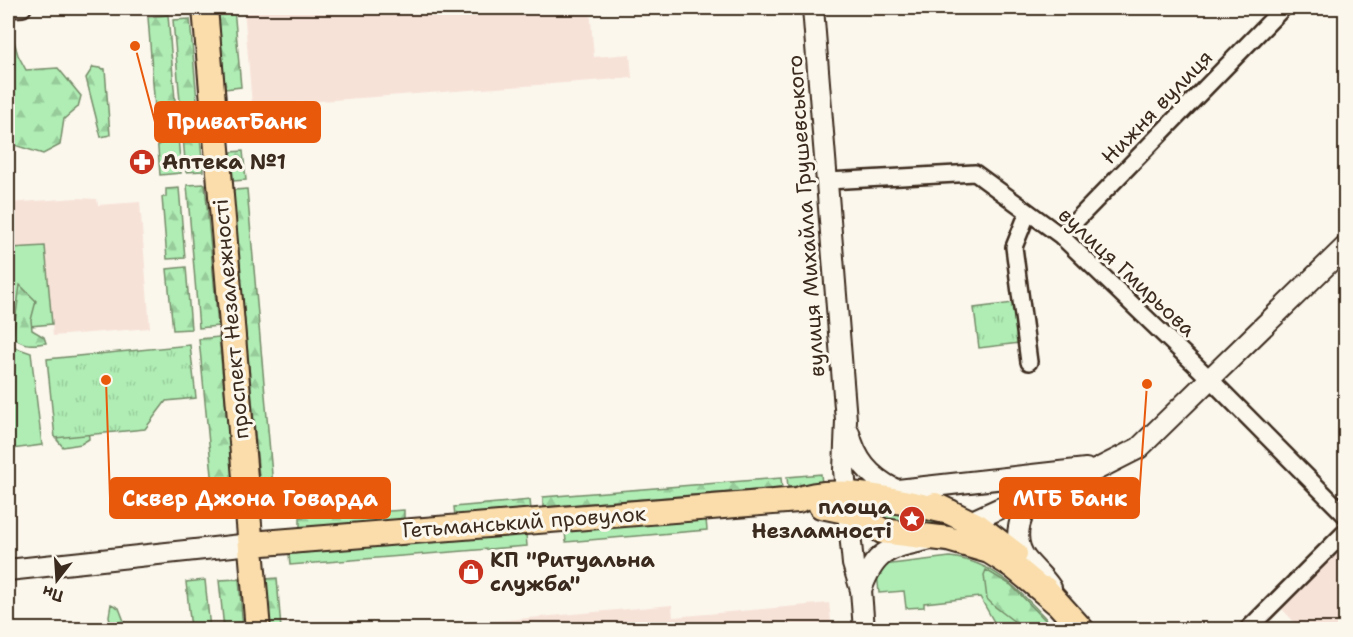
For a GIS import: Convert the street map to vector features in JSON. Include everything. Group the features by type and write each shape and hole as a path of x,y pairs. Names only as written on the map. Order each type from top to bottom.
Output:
{"main road":[{"name":"проспект Незалежності","path":"206,8 258,630"},
{"name":"Гетьманський провулок","path":"251,544 798,500 852,504"},
{"path":"852,504 868,523 882,531 952,526 977,547 1000,557 1056,602"},
{"path":"852,504 952,526 1014,553 1082,630"}],"street":[{"path":"8,9 23,8"},
{"name":"вулиця Михайла Грушевського","path":"813,8 849,448"},
{"name":"Нижня вулиця","path":"1060,236 1283,8"},
{"name":"вулиця Гмирьова","path":"828,181 975,173 1060,236 1211,380 1346,516"},
{"path":"1028,212 1014,247 1029,362"},
{"path":"852,504 1037,482 1076,480 1116,462 1139,448 1346,246"},
{"path":"849,448 844,470 852,504"},
{"path":"849,448 869,473 852,504"},
{"path":"849,448 853,558 861,590 864,630"},
{"path":"861,590 868,570 880,555 896,546 952,526 1037,482"},
{"path":"1037,482 1025,508 1018,539 1025,557 1050,586 1056,602"},
{"path":"1247,630 1346,531"},
{"path":"8,570 251,544"}],"shaded area":[{"path":"244,8 590,8 594,57 630,54 632,78 252,106"},
{"path":"77,198 97,199 98,205 140,202 150,328 53,336 45,246 11,248 13,265 8,265 8,203"},
{"path":"1345,541 1345,629 1301,629 1280,607"},
{"path":"829,603 832,629 473,630 472,623 672,605 673,617"}],"green space":[{"path":"218,8 234,8 241,87 225,89"},
{"path":"168,15 181,173 160,175 148,17"},
{"path":"190,19 203,171 186,172 173,20"},
{"path":"8,38 13,38 26,70 58,68 81,96 78,107 64,119 60,145 43,154 8,143"},
{"path":"93,67 105,69 110,135 101,137 86,78"},
{"path":"243,151 246,180 233,181 231,152"},
{"path":"205,184 218,326 199,328 187,185"},
{"path":"179,188 185,258 167,259 162,197 166,197 166,189"},
{"path":"247,189 275,509 262,510 233,190"},
{"path":"45,246 52,324 19,327 8,338 8,265 13,265 11,248"},
{"path":"186,267 191,329 173,330 167,269"},
{"path":"20,285 36,301 31,320 32,330 44,337 46,343 28,344 13,337"},
{"path":"1013,303 1019,343 979,348 974,308"},
{"path":"219,337 236,515 216,517 199,339"},
{"path":"8,345 31,353 42,445 12,449 8,408"},
{"path":"190,345 196,398 166,401 145,429 55,438 47,359"},
{"path":"88,428 89,439 81,444 63,447 57,440 59,429"},
{"path":"821,474 822,484 788,487 787,477"},
{"path":"781,478 782,488 543,507 543,497"},
{"path":"530,500 531,510 455,516 454,507"},
{"path":"874,507 949,524 946,528 884,521 872,512"},
{"path":"404,510 404,521 300,528 300,517"},
{"path":"706,519 707,530 566,542 565,531"},
{"path":"526,534 527,546 290,565 289,554"},
{"path":"950,557 967,560 996,574 1021,593 1056,629 998,629 980,597 924,603 924,607 906,608 904,591 879,593 877,573 883,565"},
{"path":"986,570 1011,585 1054,629 1024,629 994,606 987,599 984,575"},
{"path":"277,578 281,629 270,629 266,579"},
{"path":"239,579 243,629 224,629 219,580"},
{"path":"205,580 210,629 191,629 186,582"},
{"path":"111,604 119,608 127,629 111,629 109,616"}],"place":[{"name":"ПриватБанк","path":"135,46"},
{"name":"Аптека №1","path":"142,162"},
{"name":"Сквер Джона Говарда","path":"106,380"},
{"name":"МТБ Банк","path":"1147,384"},
{"name":"площа Незламності","path":"912,519"},
{"name":"КП \"Ритуальна служба\"","path":"471,572"}]}
